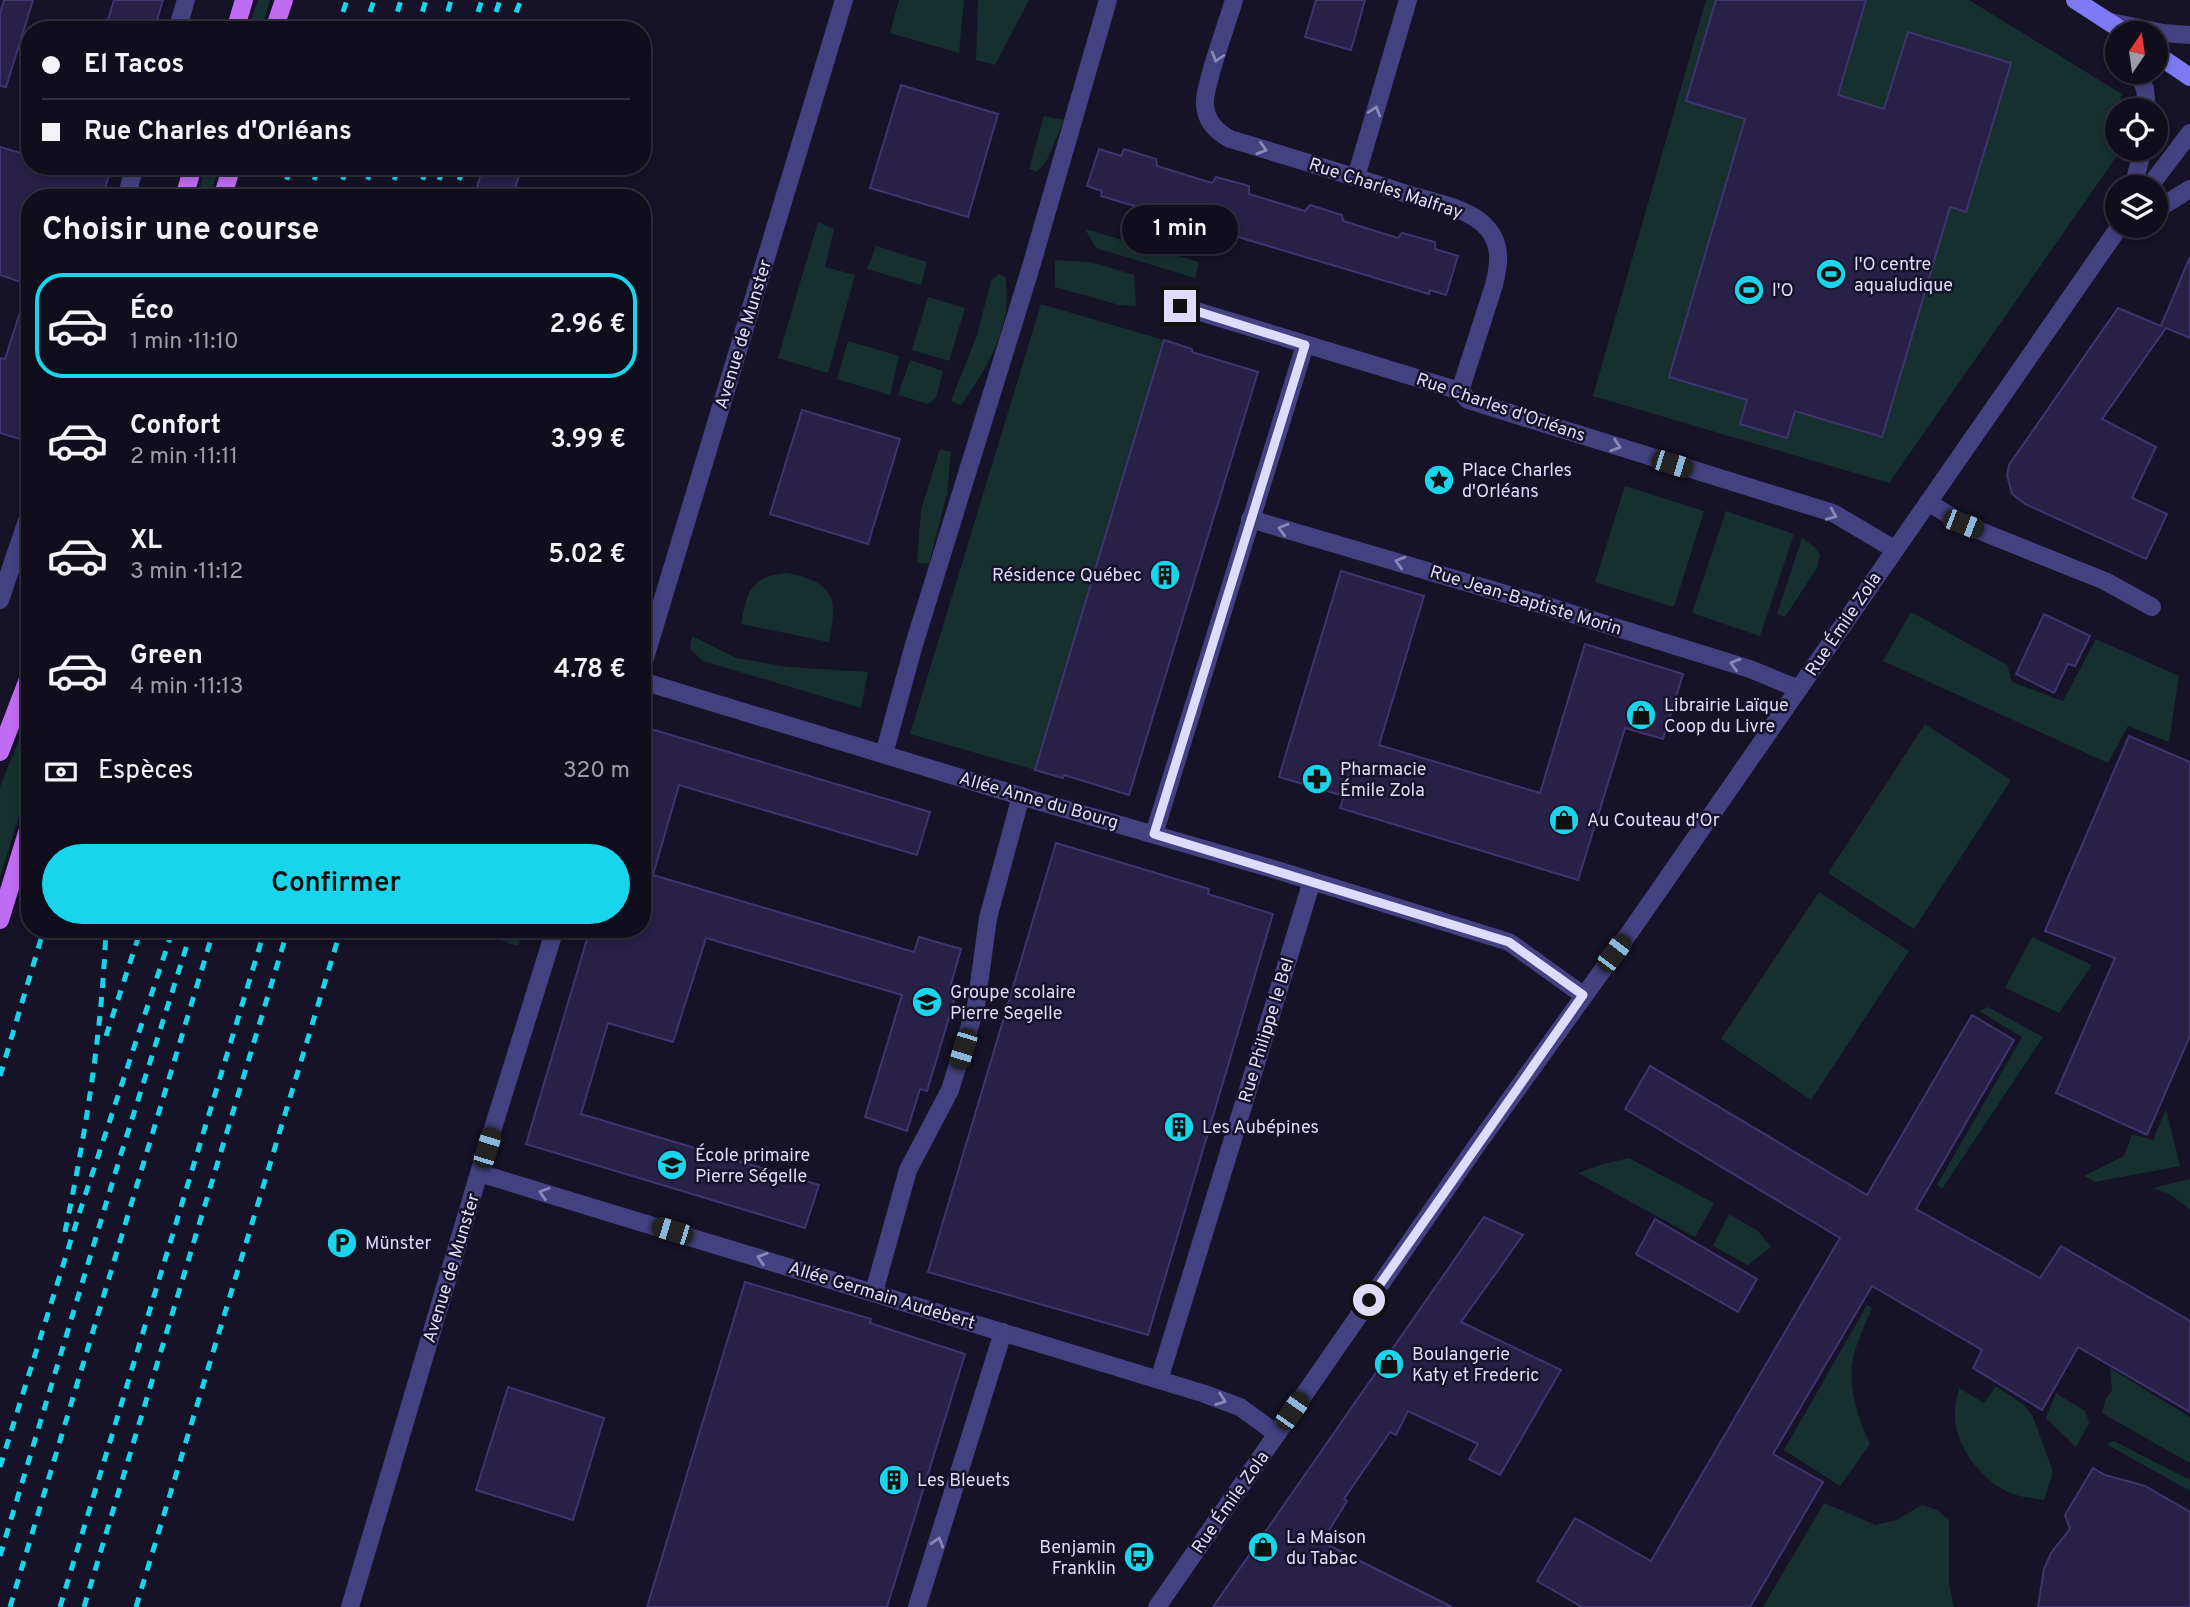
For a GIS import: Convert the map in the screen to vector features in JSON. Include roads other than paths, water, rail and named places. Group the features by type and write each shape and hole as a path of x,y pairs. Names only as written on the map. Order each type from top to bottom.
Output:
{"main road":[{"path":"238,21 244,0"},
{"path":"277,21 284,0"},
{"path":"2075,0 2105,22"},
{"path":"2168,62 2190,77"},
{"path":"0,752 21,697"},
{"path":"0,920 21,852"}],"street":[{"path":"180,21 186,0"},
{"name":"Avenue de Munster","path":"651,638 844,0"},
{"path":"884,754 926,603 1031,270 1108,0"},
{"name":"Rue Charles Malfray","path":"1234,0 1205,96 1207,115 1212,125 1230,139 1469,214 1488,228 1497,241 1498,269 1460,391"},
{"path":"1356,177 1408,0"},
{"path":"2168,33 2190,35"},
{"path":"2158,175 2190,133"},
{"path":"2168,203 2190,189"},
{"name":"Rue Émile Zola","path":"1157,1607 1583,995 1630,932 2110,238"},
{"name":"Rue Charles d'Orléans","path":"1180,306 1460,391 1468,400 1833,513 1894,549"},
{"path":"1154,834 1305,345"},
{"path":"1928,502 1963,524 2105,580 2152,607"},
{"name":"Rue Jean-Baptiste Morin","path":"1250,519 1550,607 1750,669 1799,689"},
{"path":"0,600 21,538"},
{"name":"Allée Anne du Bourg","path":"651,684 1509,942 1583,995"},
{"path":"874,1292 908,1170 950,1090 976,1006 988,918 1021,796"},
{"name":"Rue Philippe le Bel","path":"1159,1380 1312,881"},
{"name":"Avenue de Munster","path":"350,1607 552,938"},
{"name":"Allée Germain Audebert","path":"479,1173 1159,1380 1240,1407 1277,1434"},
{"path":"917,1607 1003,1332"}],"railway":[{"path":"340,21 347,0"},
{"path":"367,21 374,0"},
{"path":"395,21 401,0"},
{"path":"420,21 426,0"},
{"path":"445,21 451,0"},
{"path":"475,21 482,0"},
{"path":"493,21 500,0"},
{"path":"513,21 521,0"},
{"path":"284,189 288,175"},
{"path":"311,189 316,175"},
{"path":"340,189 344,175"},
{"path":"365,189 369,175"},
{"path":"391,189 396,175"},
{"path":"420,189 424,175"},
{"path":"436,189 441,175"},
{"path":"456,189 461,175"},
{"path":"0,1076 41,938"},
{"path":"65,1232 92,1081 105,938"},
{"path":"106,1036 138,938"},
{"path":"0,1467 80,1211 170,938"},
{"path":"0,1556 189,938"},
{"path":"10,1607 211,938"},
{"path":"60,1607 262,938"},
{"path":"84,1607 285,938"},
{"path":"136,1607 338,938"}],"place":[{"name":"l'O centre aqualudique","path":"1831,274"},
{"name":"l'O","path":"1749,290"},
{"name":"Place Charles d'Orléans","path":"1439,480"},
{"name":"Résidence Québec","path":"1165,575"},
{"name":"Librairie Laïque Coop du Livre","path":"1641,715"},
{"name":"Pharmacie Émile Zola","path":"1317,779"},
{"name":"Au Couteau d'Or","path":"1564,820"},
{"name":"Groupe scolaire Pierre Segelle","path":"927,1002"},
{"name":"Les Aubépines","path":"1179,1127"},
{"name":"École primaire Pierre Ségelle","path":"672,1165"},
{"name":"Münster","path":"342,1243"},
{"name":"Boulangerie Katy et Frederic","path":"1389,1364"},
{"name":"Les Bleuets","path":"894,1480"},
{"name":"La Maison du Tabac","path":"1263,1547"},
{"name":"Benjamin Franklin","path":"1139,1557"}]}
